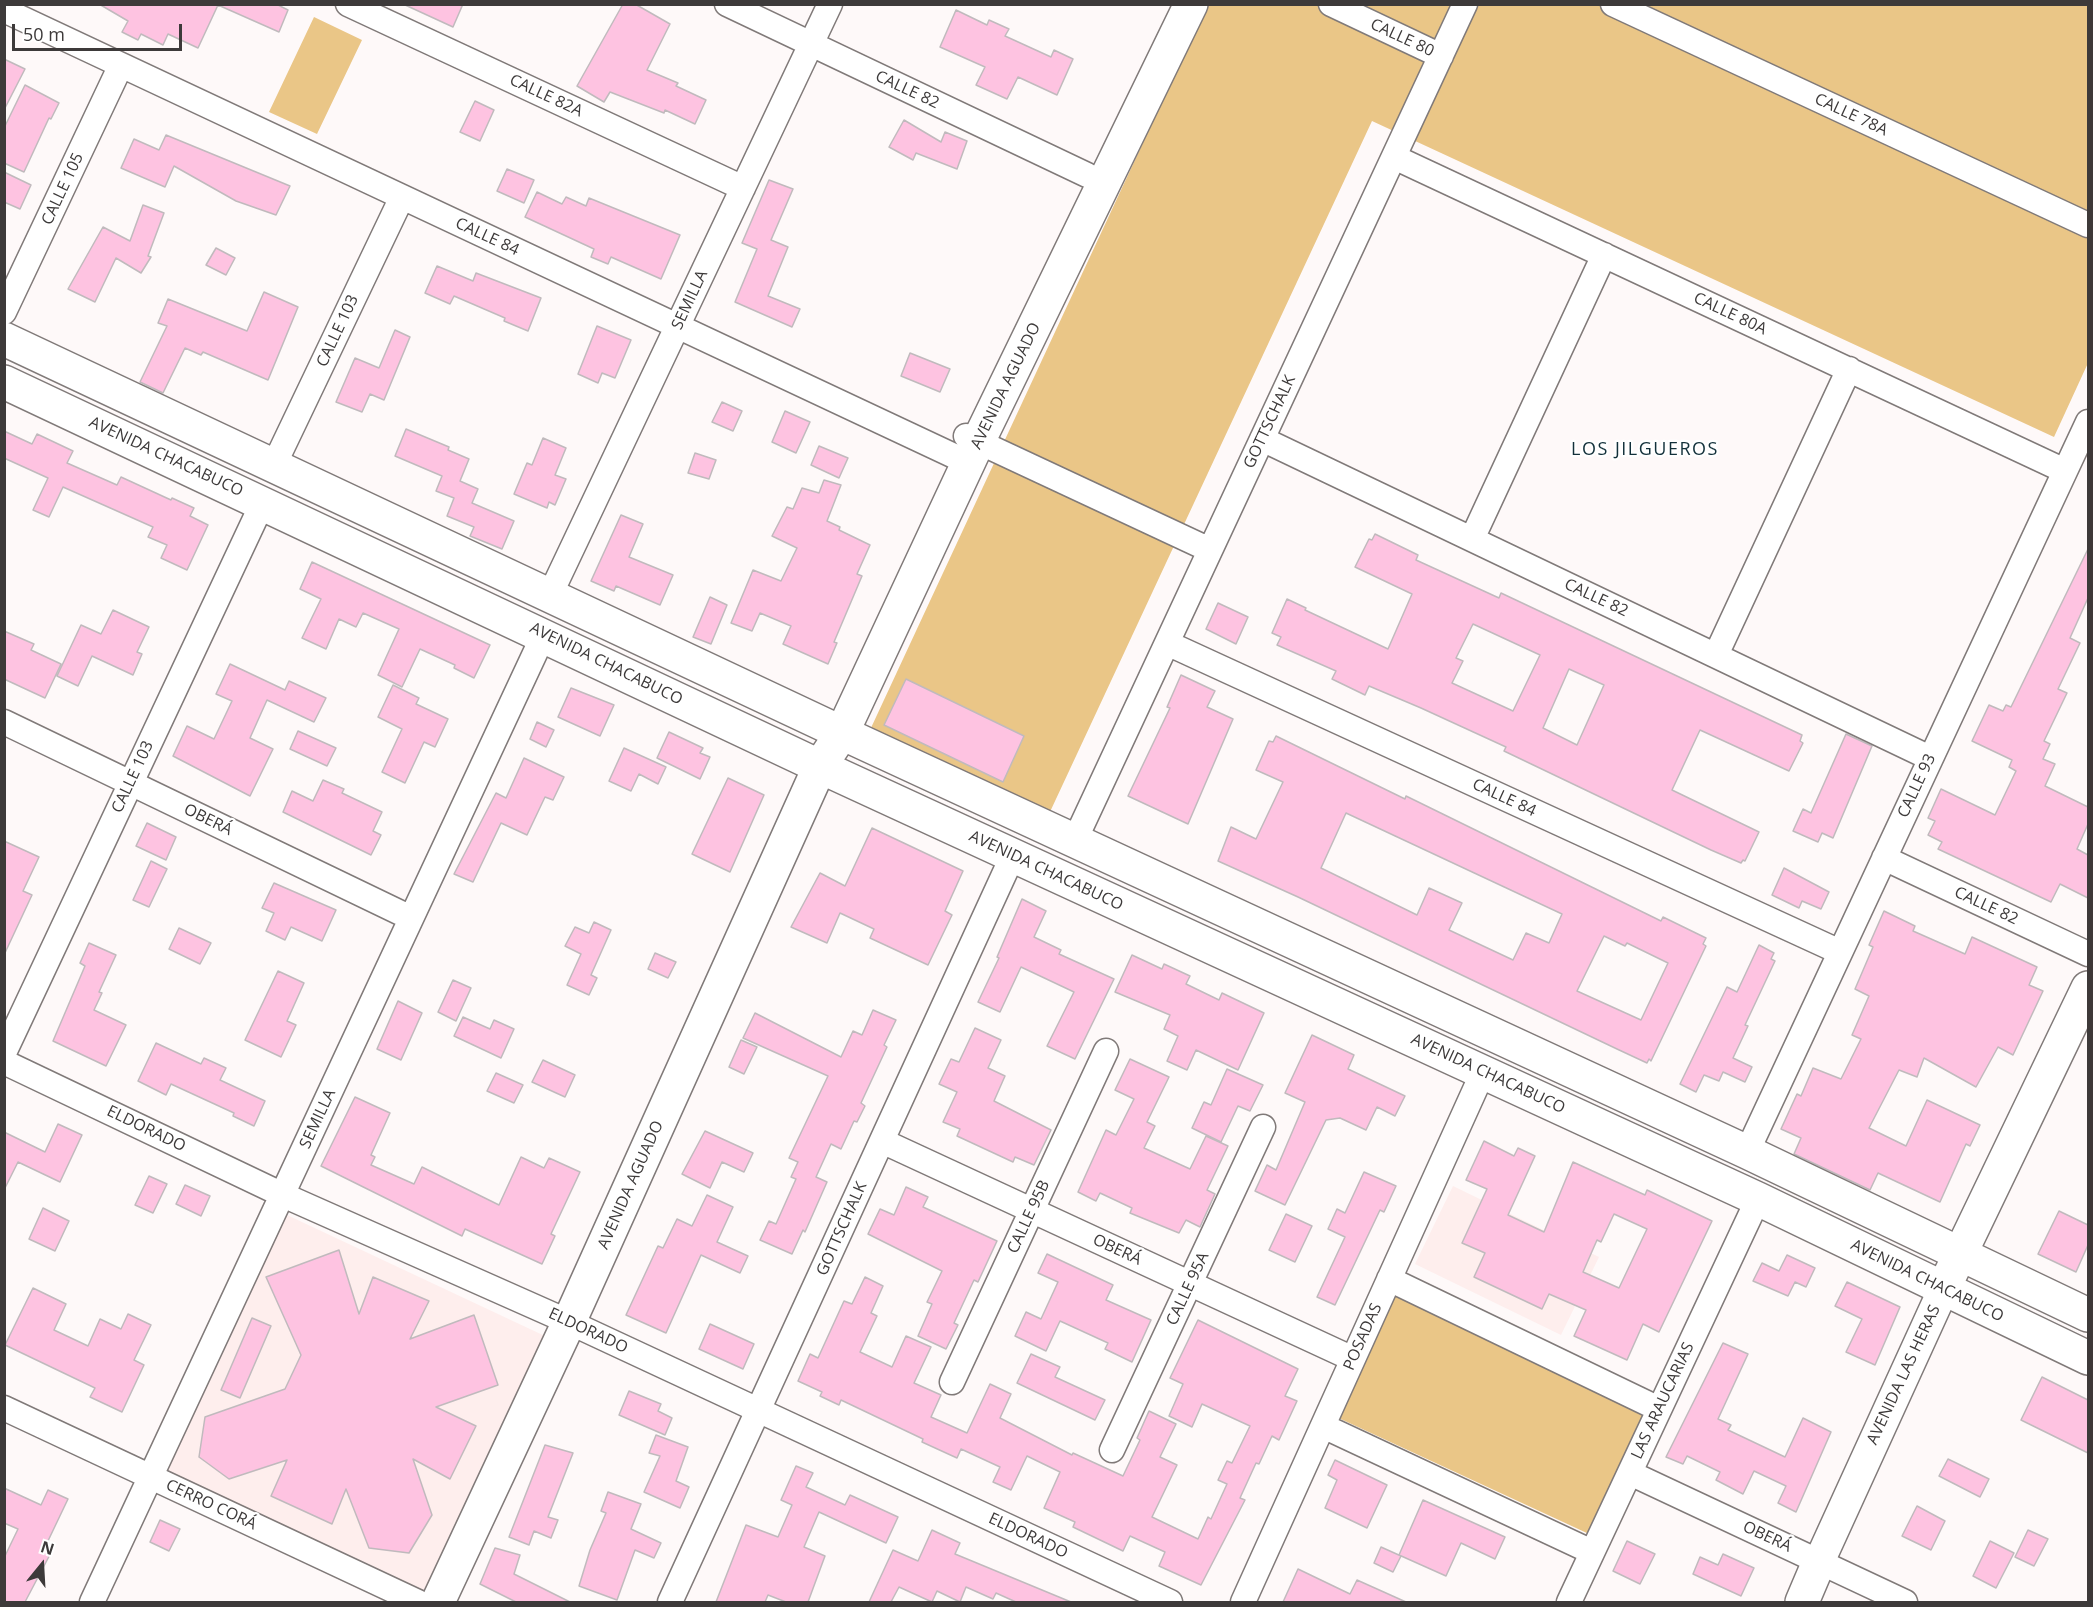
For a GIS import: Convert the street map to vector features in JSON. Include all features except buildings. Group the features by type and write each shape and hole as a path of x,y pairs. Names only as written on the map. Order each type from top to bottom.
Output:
{"main road":[{"name":"AVENIDA AGUADO","path":"967,450 1087,175 1169,4"},
{"name":"AVENIDA AGUADO","path":"438,1602 569,1322 820,766 834,729 967,450 1191,4"},
{"name":"AVENIDA CHACABUCO","path":"4,339 834,729 1747,1152 1956,1269 2088,1358"},
{"name":"AVENIDA CHACABUCO","path":"4,382 544,634 820,766 1758,1199 2088,1315"},
{"name":"AVENIDA LAS HERAS","path":"1956,1269 2088,988"},
{"name":"AVENIDA LAS HERAS","path":"1956,1269 2088,1013"},
{"name":"AVENIDA LAS HERAS","path":"1802,1602 1819,1562"}],"street":[{"name":"CALLE 82A","path":"348,4 743,188"},
{"name":"CALLE 82","path":"727,4 1087,175"},
{"name":"SEMILLA","path":"550,595 830,4"},
{"name":"CALLE 80","path":"1331,4 1441,56"},
{"name":"GOTTSCHALK","path":"1075,840 1465,4"},
{"name":"CALLE 78A","path":"1613,4 2088,225"},
{"name":"CALLE 84","path":"4,10 678,326 967,450"},
{"name":"CALLE 105","path":"4,312 121,65"},
{"name":"CALLE 80A","path":"1394,157 2065,471"},
{"name":"CALLE 103","path":"274,465 402,197"},
{"path":"1472,539 1604,255"},
{"path":"1716,654 1849,369"},
{"name":"CALLE 93","path":"1747,1152 2088,422"},
{"name":"CALLE 82","path":"1262,439 1930,758"},
{"path":"967,450 1210,550"},
{"name":"CALLE 103","path":"4,1053 262,502"},
{"name":"SEMILLA","path":"92,1602 544,634"},
{"name":"CALLE 84","path":"1167,643 1840,952"},
{"name":"OBERÁ","path":"4,722 411,918"},
{"name":"GOTTSCHALK","path":"670,1602 1013,855"},
{"name":"CALLE 82","path":"1884,858 2088,954"},
{"name":"CALLE 95B","path":"952,1382 1106,1051"},
{"name":"ELDORADO","path":"4,1062 283,1195 569,1322 1170,1602"},
{"name":"POSADAS","path":"1243,1602 1483,1072"},
{"name":"CALLE 95A","path":"1112,1450 1263,1127"},
{"name":"OBERÁ","path":"882,1141 1353,1359"},
{"name":"LAS ARAUCARIAS","path":"1569,1602 1758,1199"},
{"name":"AVENIDA LAS HERAS","path":"1819,1562 1956,1269"},
{"path":"1389,1279 1659,1409"},
{"name":"CERRO CORÁ","path":"4,1408 418,1602"},
{"path":"1323,1426 1592,1552"},
{"name":"OBERÁ","path":"1629,1473 1905,1602"}],"shaded area":[{"path":"1207,5 2088,5 2088,363 2054,437 1372,121 1049,814 870,730"},
{"path":"314,17 362,40 317,134 269,112"},
{"path":"1453,1186 1599,1257 1561,1335 1415,1264"},
{"path":"287,1215 547,1337 426,1594 166,1471"},
{"path":"1388,1293 1646,1412 1589,1534 1332,1415"}],"district":[{"name":"LOS JILGUEROS","path":"1645,450"}]}
